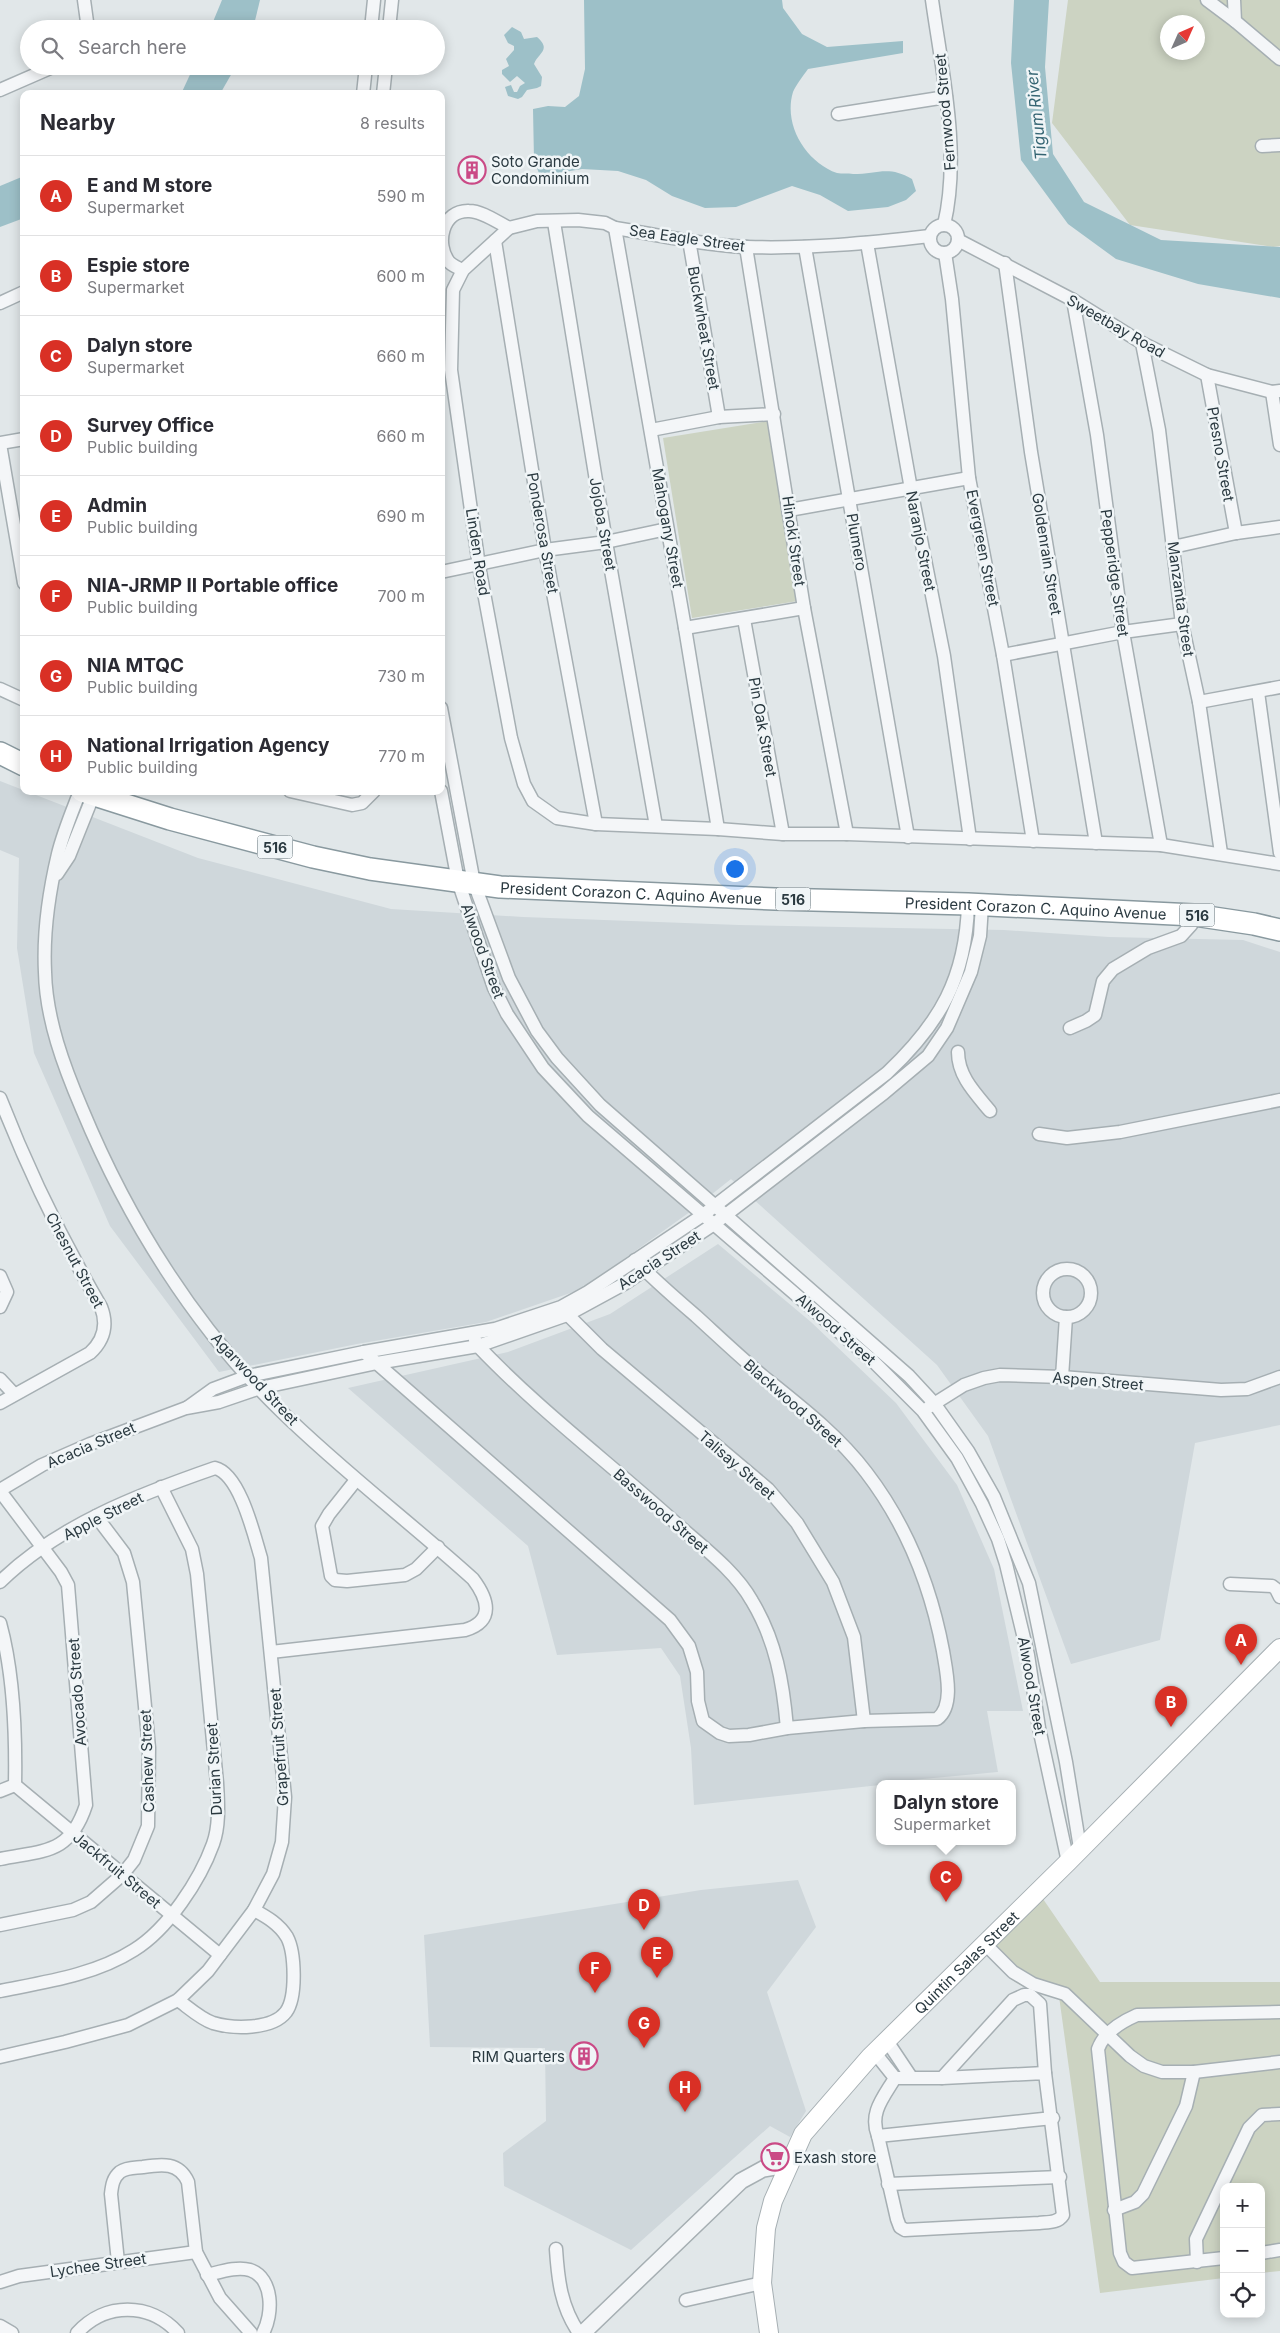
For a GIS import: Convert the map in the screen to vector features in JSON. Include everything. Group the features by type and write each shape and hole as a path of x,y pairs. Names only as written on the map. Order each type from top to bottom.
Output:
{"highway":[{"path":"0,753 20,763"},
{"name":"President Corazon C. Aquino Avenue","path":"92,795 208,830 304,854 370,868 500,887 775,899 975,904 1194,915 1280,930"}],"main road":[{"name":"Quintin Salas Street","path":"769,2333 762,2282 766,2228 773,2201 802,2134 881,2047 1280,1648"}],"street":[{"path":"84,0 87,20"},
{"path":"372,20 374,0"},
{"path":"390,20 392,0"},
{"name":"Fernwood Street","path":"932,0 946,97 951,169 949,207 944,225"},
{"path":"1207,0 1280,59"},
{"path":"1234,0 1234,21"},
{"path":"0,90 34,75"},
{"path":"363,90 365,75"},
{"path":"383,90 385,75"},
{"path":"838,114 946,97"},
{"path":"1262,146 1280,145"},
{"path":"445,227 450,219 468,211 480,214 509,228"},
{"name":"Sea Eagle Street","path":"463,270 509,228 537,221 578,220 689,240 746,247 805,247 930,236"},
{"name":"Jojoba Street","path":"554,222 606,542 656,826"},
{"path":"944,225 953,228 958,240 954,249 944,253 935,250 931,246 930,236 934,229 944,225"},
{"name":"Mahogany Street","path":"615,228 718,829"},
{"name":"Buckwheat Street","path":"689,240 719,417"},
{"name":"Sweetbay Road","path":"958,240 1073,300 1142,344 1206,375 1276,391"},
{"name":"Ponderosa Street","path":"495,241 545,550 596,824"},
{"name":"Naranjo Street","path":"867,243 911,489 944,656 970,839"},
{"name":"Hinoki Street","path":"746,247 790,510 804,608 847,834"},
{"name":"Plumero","path":"805,247 908,837"},
{"name":"Evergreen Street","path":"944,253 953,308 969,478 1003,655 1033,841"},
{"path":"445,254 450,263 463,270"},
{"name":"Goldenrain Street","path":"1005,263 1031,452 1096,843"},
{"name":"Linden Road","path":"463,270 454,290 452,300 451,370 479,566 511,738 524,784 533,801 557,818 596,824"},
{"path":"0,303 20,294"},
{"name":"Pepperidge Street","path":"1073,300 1097,435 1123,632 1160,845"},
{"name":"Manzanta Street","path":"1142,344 1159,430 1182,624 1198,702 1221,854"},
{"name":"Presno Street","path":"1206,375 1236,533"},
{"path":"1276,391 1280,445"},
{"path":"651,430 719,417 774,414"},
{"path":"20,440 0,443 20,549"},
{"path":"790,510 969,478"},
{"path":"1173,547 1236,533 1280,526"},
{"path":"445,571 479,566 545,550 606,542 667,529"},
{"path":"685,628 804,608"},
{"name":"Pin Oak Street","path":"744,619 783,834"},
{"path":"1003,655 1123,632 1182,624"},
{"path":"1198,702 1280,687"},
{"path":"0,689 20,698"},
{"path":"1258,692 1280,853"},
{"path":"445,736 466,882"},
{"name":"Agarwood Street","path":"84,795 69,856 53,881 49,902 45,972 47,1002 68,1076 95,1141 143,1232 176,1285 213,1335 248,1376 356,1480 438,1547 473,1579 484,1596 485,1615 482,1622 476,1627 272,1652"},
{"path":"321,795 352,805 362,803 370,795"},
{"path":"442,795 466,882"},
{"path":"596,824 718,829 783,834 847,834 1160,845 1280,864"},
{"name":"Alwood Street","path":"466,882 509,978 537,1031 557,1058 600,1105 714,1206 878,1346 934,1403 968,1451 994,1497 1028,1582 1066,1762 1080,1848"},
{"name":"Alwood Street","path":"466,882 494,988 506,1014 543,1068 588,1116 872,1360 923,1411 956,1458 982,1504 998,1539 1028,1655 1039,1728 1068,1862"},
{"name":"Acacia Street","path":"186,1408 213,1389 248,1376 364,1352 495,1329 564,1311 588,1292 703,1215 887,1073 919,1041 942,1006 958,968 975,904"},
{"name":"Acacia Street","path":"0,1491 42,1465 90,1444 186,1408 219,1402 260,1388 377,1363 478,1346 564,1311 645,1271 714,1224 884,1093 928,1056 947,1028 971,972 980,936 975,904"},
{"path":"1070,1028 1094,1015 1103,981 1114,970 1130,957 1181,936 1191,925 1194,915"},
{"path":"958,1052 958,1063 962,1074 990,1111"},
{"name":"Chesnut Street","path":"0,1098 24,1157 57,1228 105,1318 102,1338 90,1353 0,1403"},
{"path":"1039,1134 1067,1138 1120,1132 1280,1100"},
{"name":"Blackwood Street","path":"635,1260 756,1370 833,1435 866,1471 884,1498 911,1547 937,1618 945,1660 948,1696 946,1710 943,1715 930,1721 864,1721"},
{"path":"0,1276 7,1292 0,1307"},
{"name":"Talisay Street","path":"564,1311 602,1349 768,1489 797,1523 833,1582 854,1636 864,1721"},
{"path":"1062,1378 1066,1317"},
{"name":"Basswood Street","path":"471,1333 478,1346 517,1387 650,1500 738,1582 752,1600 775,1650 783,1681 787,1728"},
{"path":"364,1352 670,1620 689,1646 697,1672 700,1711 703,1721 709,1726 729,1736 749,1736 787,1728 864,1721"},
{"name":"Aspen Street","path":"923,1411 964,1385 984,1378 1015,1374 1221,1390 1247,1389 1280,1377"},
{"path":"0,1379 14,1394"},
{"name":"Apple Street","path":"0,1582 43,1547 96,1516 161,1487 215,1468"},
{"name":"Grapefruit Street","path":"0,2057 128,2025 178,2000 208,1971 254,1910 275,1866 282,1842 285,1798 264,1583 254,1535 235,1484 226,1472 215,1468"},
{"path":"356,1480 328,1514 322,1526 331,1576 335,1580 347,1581 405,1576 416,1569 438,1547"},
{"name":"Durian Street","path":"0,1991 60,1979 114,1960 135,1949 171,1915 195,1882 214,1843 218,1814 217,1783 197,1574 192,1549 161,1487"},
{"name":"Avocado Street","path":"0,1491 43,1547 68,1585 86,1805 73,1833 62,1843 49,1849 0,1859"},
{"name":"Cashew Street","path":"0,1924 73,1910 91,1902 122,1875 134,1860 148,1826 149,1748 133,1582 124,1553 96,1516"},
{"path":"1230,1584 1272,1586 1276,1588 1280,1597"},
{"path":"0,1623 10,1681 15,1750 15,1785 0,1791"},
{"path":"1047,1765 1066,1762"},
{"name":"Jackfruit Street","path":"15,1785 220,1955"},
{"path":"178,2000 213,2023 235,2026 267,2024 286,2012 290,2003 294,1976 288,1938 279,1926 254,1910"},
{"path":"985,1944 1013,1972 1033,1984 1065,1994 1130,2056 1144,2066 1162,2072 1194,2072 1280,2062"},
{"path":"895,2078 876,2108 874,2118 888,2184 900,2227 906,2230 919,2231 1058,2220 1064,2215 1053,2118 1045,2073 1040,2004 1030,1995 1024,1995 1013,2000 942,2078"},
{"path":"1220,2259 1132,2268 1124,2262 1120,2253 1114,2210 1098,2049 1101,2040 1107,2034 1125,2020 1137,2015 1280,2012"},
{"path":"881,2047 911,2077"},
{"path":"881,2047 895,2078"},
{"path":"1114,2210 1135,2202 1143,2194 1186,2106 1194,2072"},
{"path":"895,2078 942,2078 1045,2073"},
{"path":"1197,2262 1196,2239 1249,2128 1262,2115 1280,2114"},
{"path":"878,2136 1053,2118"},
{"path":"118,2262 112,2185 115,2178 126,2169 162,2164 170,2165 184,2173 188,2182 196,2252 220,2298 251,2333"},
{"path":"556,2249 560,2292 570,2320 581,2333 741,2181 763,2169 787,2166"},
{"path":"888,2184 1060,2177"},
{"path":"1265,2252 1280,2250"},
{"name":"Lychee Street","path":"0,2282 20,2276 196,2252"},
{"path":"207,2274 236,2269 250,2270 261,2276 268,2294 270,2311 269,2323 263,2333"},
{"path":"686,2300 762,2282"},
{"path":"77,2333 84,2325 98,2316 113,2311 130,2309 150,2312 169,2322 178,2333"},
{"path":"0,2326 12,2333"}],"shaded area":[{"path":"0,781 20,789 20,795 36,795 198,858 391,909 523,917 739,925 1004,930 1109,937 1243,940 1280,952 1280,1425 1195,1443 1160,1640 1071,1664 988,1436 937,1365 731,1179 687,1214 582,1289 486,1322 357,1344 219,1372 110,1226 34,1053 17,948 19,858 0,850"},
{"path":"718,1244 811,1322 896,1403 957,1485 994,1569 1023,1711 987,1711 998,1772 912,1780 876,1780 876,1785 694,1805 691,1748 680,1676 661,1648 557,1655 528,1546 348,1388 508,1352 610,1314"},
{"path":"798,1880 816,1927 767,1992 806,2111 790,2137 770,2126 631,2250 504,2186 503,2153 546,2121 545,2048 430,2047 424,1935 701,1890"}],"green space":[{"path":"1068,0 1280,0 1280,246 1273,247 1130,225 1052,123"},
{"path":"769,421 798,601 692,618 663,438"},
{"path":"1041,1896 1100,1982 1280,1982 1280,2271 1265,2273 1265,2183 1220,2183 1220,2278 1100,2293 1058,1989 1033,1990 1016,1983 986,1952"}],"water":[{"path":"222,0 260,0 255,20 214,20"},
{"path":"584,0 782,0 783,8 802,34 827,47 903,41 903,53 808,69 793,92 791,117 800,141 807,151 826,168 837,173 853,174 883,171 896,172 912,179 916,191 906,200 888,207 848,211 820,195 792,186 736,207 705,208 672,196 646,180 618,171 582,169 540,176 534,160 533,109 548,106 565,107 579,96 585,69"},
{"name":"Tigum River","path":"1014,0 1049,0 1045,67 1053,154 1084,202 1161,240 1280,247 1280,298 1198,284 1116,259 1068,224 1021,160 1011,63"},
{"path":"512,27 521,32 524,39 537,37 544,48 534,64 542,77 541,86 527,90 518,99 508,96 505,87 511,85 514,92 517,92 520,86 525,83 517,76 510,82 502,74 502,70 509,66 506,59 514,50 514,46 508,43 504,35"},
{"path":"190,75 231,75 222,90 183,90"},
{"path":"20,178 20,220 0,227 0,186"}],"place":[{"name":"Soto Grande Condominium","path":"472,170"},
{"name":"E and M store","path":"1241,1665"},
{"name":"Espie store","path":"1171,1727"},
{"name":"Dalyn store","path":"946,1902"},
{"name":"Survey Office","path":"644,1930"},
{"name":"Admin","path":"657,1978"},
{"name":"NIA-JRMP II Portable office","path":"595,1993"},
{"name":"NIA MTQC","path":"644,2048"},
{"name":"RIM Quarters","path":"584,2056"},
{"name":"National Irrigation Agency","path":"685,2112"},
{"name":"Exash store","path":"775,2157"}]}
